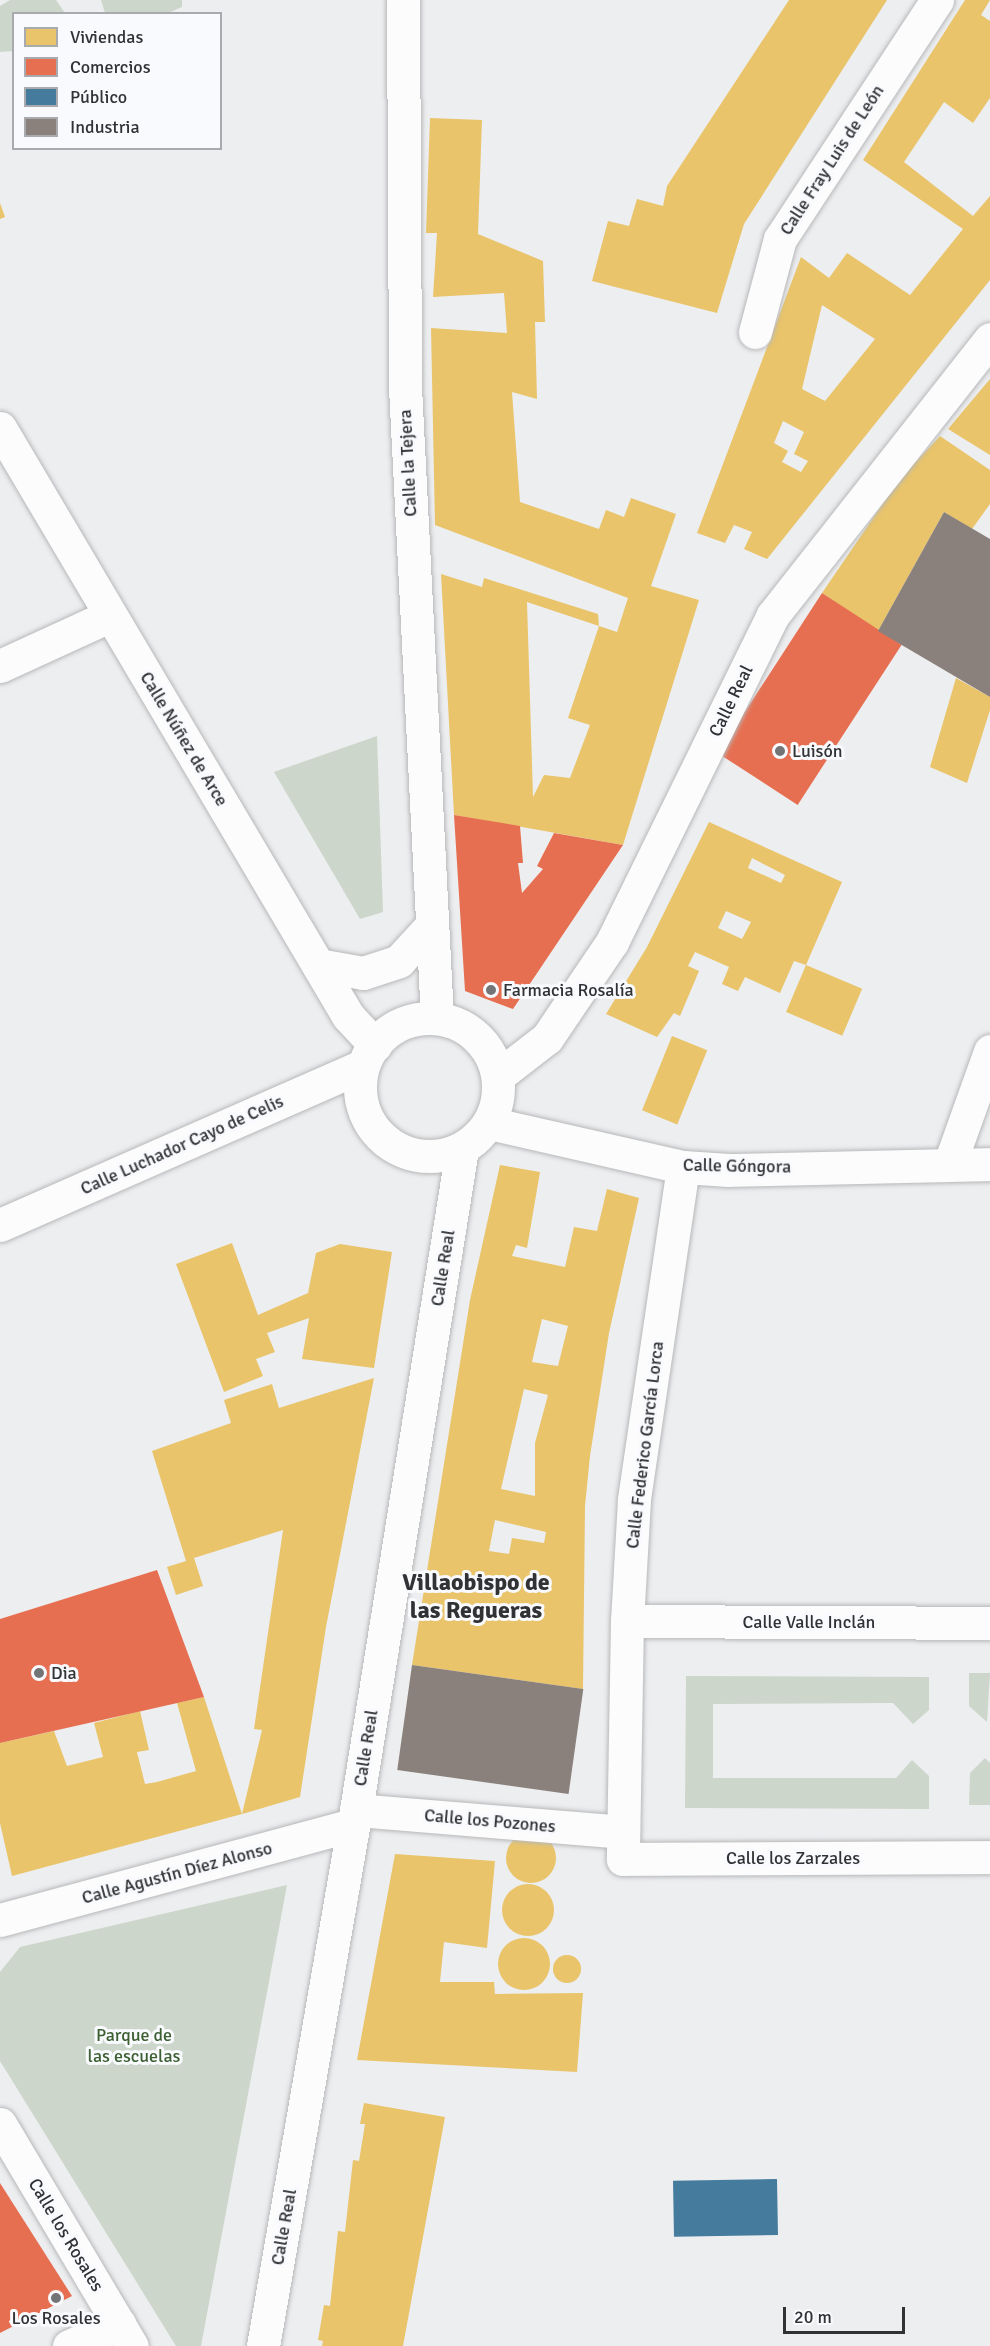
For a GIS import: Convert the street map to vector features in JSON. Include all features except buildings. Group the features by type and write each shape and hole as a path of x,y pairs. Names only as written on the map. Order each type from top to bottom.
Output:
{"street":[{"name":"Calle la Tejera","path":"403,0 405,387 437,1018"},
{"name":"Calle Fray Luis de León","path":"755,332 780,239 937,0"},
{"name":"Calle Real","path":"498,1076 547,1038 612,942 773,615 990,339"},
{"name":"Calle Núñez de Arce","path":"0,428 108,616 348,1016 369,1055"},
{"path":"0,666 108,616"},
{"path":"318,966 363,973 399,962 432,925"},
{"path":"437,1018 458,1024 477,1037 491,1054 498,1076 499,1092 489,1123 462,1149 440,1156 417,1156 386,1140 364,1112 360,1089 369,1055 392,1029 414,1020 437,1018"},
{"path":"950,1163 990,1051"},
{"name":"Calle Luchador Cayo de Celis","path":"0,1225 369,1055"},
{"name":"Calle Góngora","path":"489,1123 683,1167 729,1170 950,1163 990,1164"},
{"name":"Calle Real","path":"263,2346 355,1818 462,1149"},
{"name":"Calle Federico García Lorca","path":"624,1832 627,1621 634,1500 683,1167"},
{"name":"Calle Valle Inclán","path":"627,1621 990,1623"},
{"name":"Calle los Pozones","path":"355,1818 624,1832"},
{"name":"Calle Agustín Díez Alonso","path":"0,1920 355,1818"},
{"name":"Calle los Zarzales","path":"624,1832 623,1859 990,1857"},
{"name":"Calle los Rosales","path":"0,2124 125,2335"},
{"path":"69,2346 125,2335"}],"green space":[{"path":"10,0 56,0 64,12 12,12 12,51 0,52 0,6"},
{"path":"101,0 182,0 182,7 170,12 105,12"},
{"path":"377,736 383,912 360,919 274,772"},
{"path":"969,1673 990,1673 987,1722 969,1706"},
{"path":"686,1676 929,1677 929,1710 913,1724 893,1703 713,1704 713,1778 896,1778 912,1760 929,1776 929,1809 685,1808"},
{"path":"985,1758 990,1763 990,1805 969,1805 970,1773"},
{"name":"Parque de las escuelas","path":"287,1885 201,2346 176,2346 0,2061 0,1972 20,1947"}],"place":[{"name":"Luisón","path":"780,751"},
{"name":"Farmacia Rosalía","path":"491,990"},
{"name":"Dia","path":"39,1673"},
{"name":"Los Rosales","path":"56,2298"}],"district":[{"name":"Villaobispo de las Regueras","path":"476,1597"}]}
